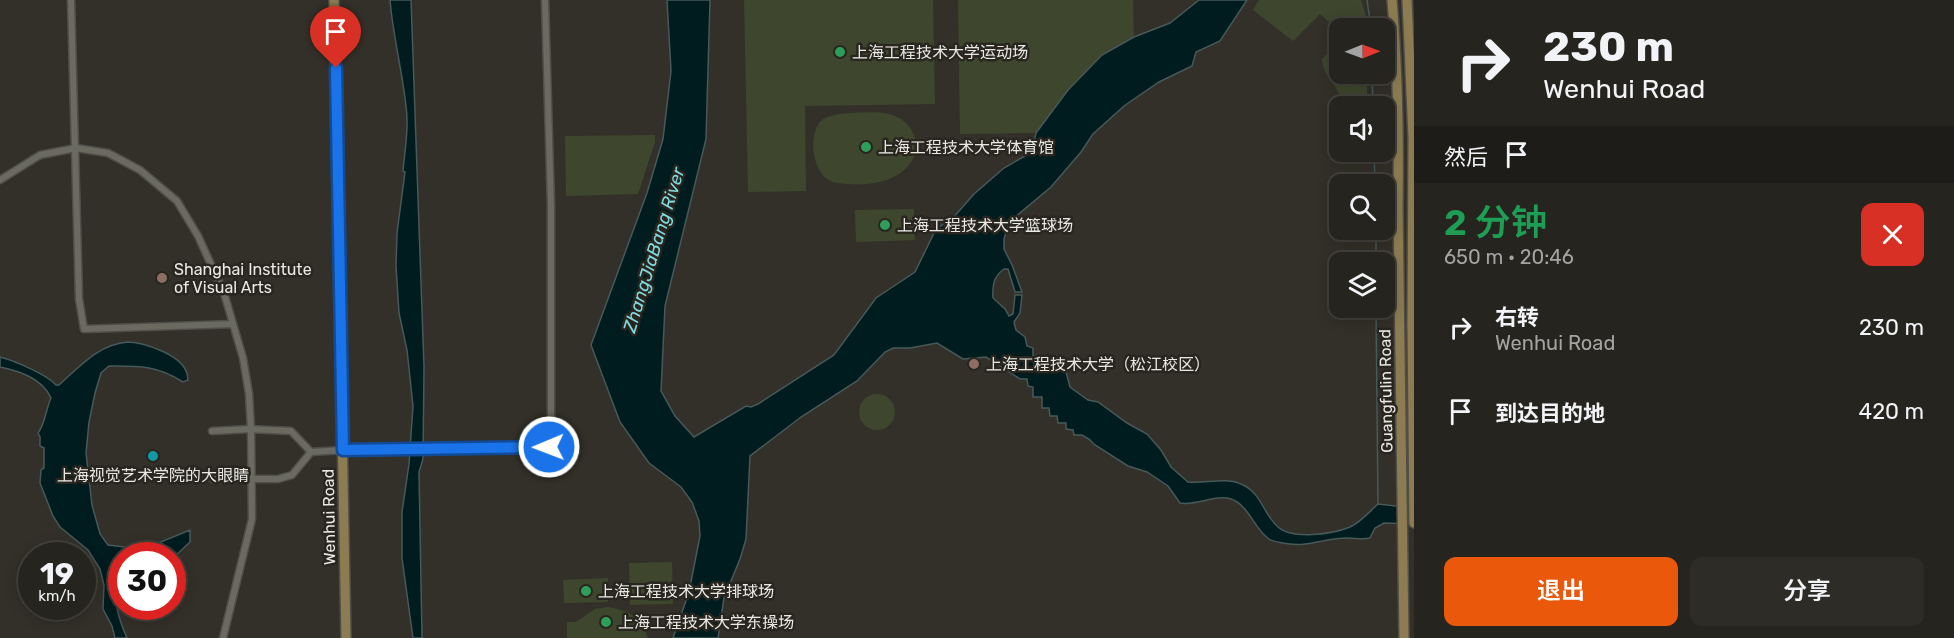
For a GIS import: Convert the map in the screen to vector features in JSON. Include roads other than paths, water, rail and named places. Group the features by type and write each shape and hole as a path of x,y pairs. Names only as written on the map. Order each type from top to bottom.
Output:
{"main road":[{"name":"Wenhui Road","path":"334,0 346,638"},
{"name":"Guangfulin Road","path":"1392,0 1400,138 1398,208 1404,638"},
{"name":"Guangfulin Road","path":"1407,0 1413,138 1414,523"}],"street":[{"path":"71,0 79,299 84,329 233,324"},
{"path":"213,479 278,479 292,475 311,452 549,447 551,431 551,206 544,0"},
{"path":"0,180 40,155 76,148 108,153 140,170 177,201 198,236 224,293 243,358 249,394 252,519 223,638"},
{"path":"212,431 251,429 291,431 311,452"}],"water":[{"path":"390,0 411,0 424,367 423,459 419,472 422,638 413,638 402,558 402,512 409,464 413,406 407,350 399,313 396,266 397,233 405,172 403,171 407,114"},
{"name":"ZhangJiaBang River","path":"667,0 710,0 706,139 665,306 661,391 675,416 694,437 746,406 751,407 758,404 834,355 876,298 915,272 936,229 953,218 974,194 1004,168 1032,152 1036,133 1068,90 1102,55 1134,37 1170,23 1199,0 1247,0 1220,41 1196,52 1192,66 1159,82 1124,106 1093,134 1051,187 1009,222 1004,239 1004,249 1022,292 1015,292 1008,269 1004,269 994,281 993,298 1009,316 1013,314 1015,295 1022,295 1020,313 1014,322 1016,330 1025,337 1027,346 1033,348 1033,356 1057,361 1065,368 1070,387 1147,434 1161,450 1171,467 1188,482 1237,482 1254,493 1278,527 1284,531 1302,535 1323,534 1350,527 1378,504 1414,508 1414,524 1384,523 1375,528 1370,538 1367,539 1339,538 1308,544 1272,541 1264,535 1237,502 1219,498 1180,503 1168,486 1147,472 1128,466 1082,435 1074,435 1073,430 1066,429 1066,423 1058,423 1057,416 1050,416 1049,408 1042,408 1042,397 1033,397 1033,387 1028,386 1027,379 1020,379 986,357 963,359 937,343 910,348 893,348 885,352 857,381 801,417 750,456 746,539 724,598 718,638 673,638 689,592 700,536 699,521 692,502 681,487 649,463 620,422 591,345 647,193 663,139 671,71"},
{"path":"128,342 143,345 169,355 182,365 187,372 188,380 183,382 156,369 138,367 109,366 101,373 89,422 86,453 92,505 100,534 108,545 108,618 103,609 104,585 96,563 96,542 78,542 60,527 53,516 40,483 41,470 44,468 44,448 40,446 38,433 51,398 36,380 22,373 0,367 0,357 30,368 59,385 99,351"},
{"path":"190,530 190,542 186,546 186,542 161,542"},
{"path":"109,620 120,620 127,638 115,638"}],"waterway":[{"path":"1367,0 1370,18"},
{"path":"1372,84 1373,96"},
{"path":"1374,162 1375,174"},
{"path":"1376,240 1376,252"},
{"path":"1376,318 1378,504"}],"place":[{"name":"上海工程技术大学运动场","path":"840,52"},
{"name":"上海工程技术大学体育馆","path":"866,147"},
{"name":"上海工程技术大学篮球场","path":"885,225"},
{"name":"Shanghai Institute of Visual Arts","path":"162,278"},
{"name":"上海工程技术大学（松江校区）","path":"974,364"},
{"name":"上海视觉艺术学院的大眼睛","path":"153,456"},
{"name":"上海工程技术大学排球场","path":"586,591"},
{"name":"上海工程技术大学东操场","path":"606,622"}]}
